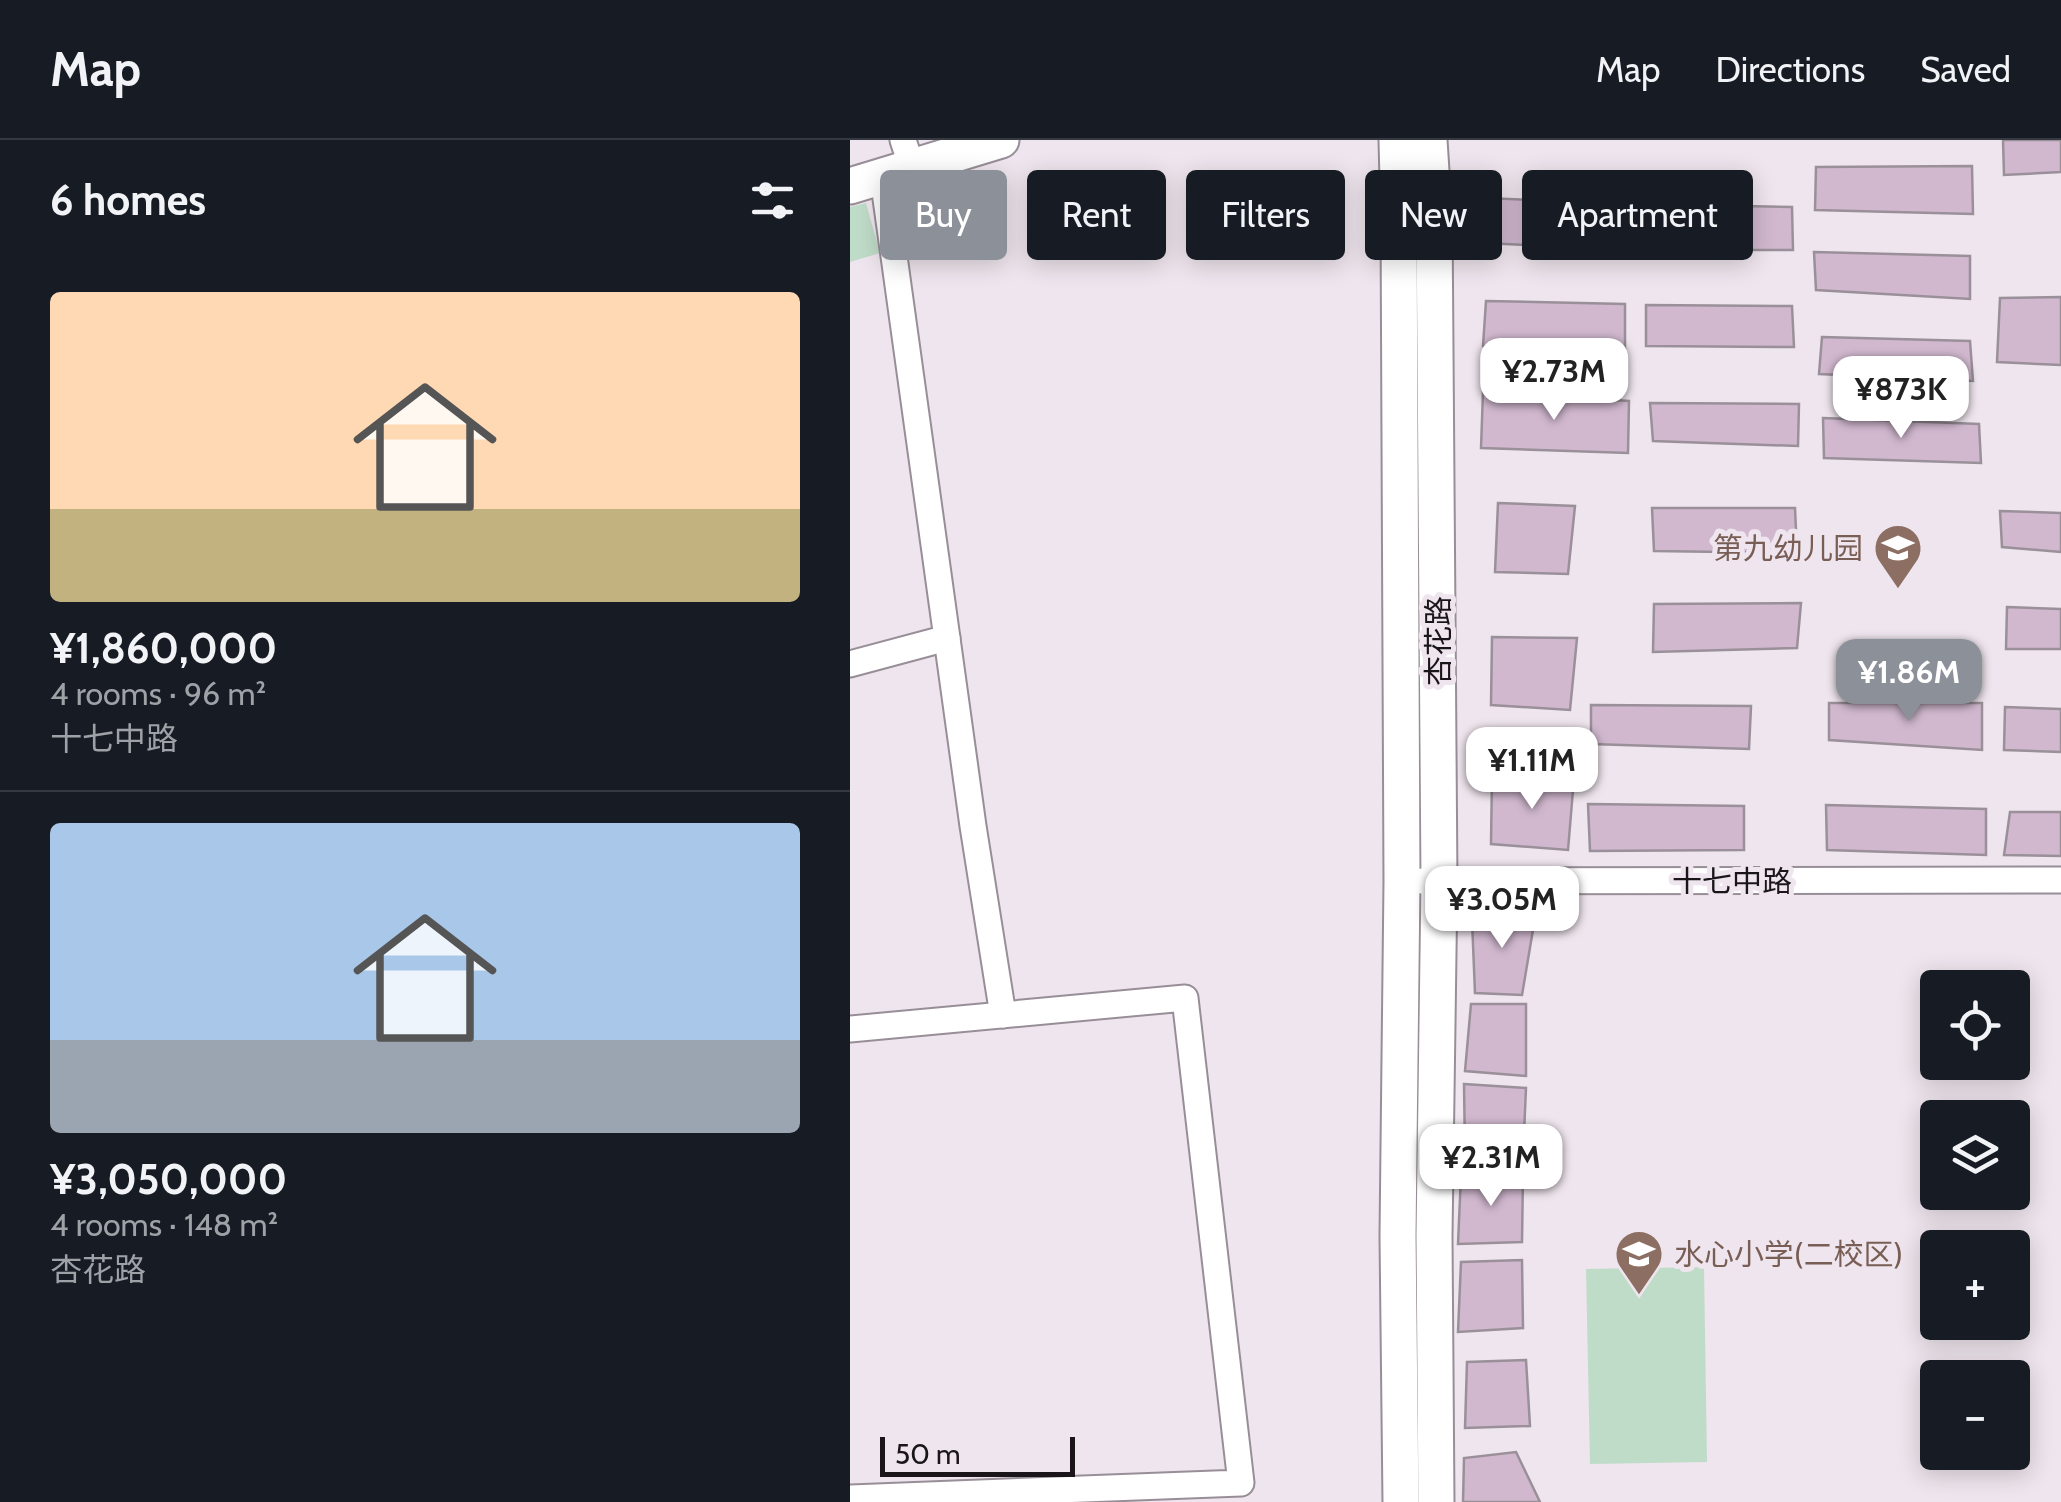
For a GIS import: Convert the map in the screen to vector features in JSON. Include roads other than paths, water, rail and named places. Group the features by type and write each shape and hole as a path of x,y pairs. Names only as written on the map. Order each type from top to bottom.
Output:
{"main road":[{"path":"887,168 1001,140"},
{"name":"杏花路","path":"1397,140 1401,1502"},
{"name":"杏花路","path":"1430,140 1440,882 1434,1236 1436,1502"}],"street":[{"path":"887,168 947,638 1004,1015"},
{"path":"850,664 947,638"},
{"name":"十七中路","path":"1402,881 2061,880"},
{"path":"850,1029 1185,998 1241,1483 850,1498"}],"place":[{"name":"第九幼儿园","path":"1898,590"},
{"name":"水心小学(二校区)","path":"1639,1296"}]}
